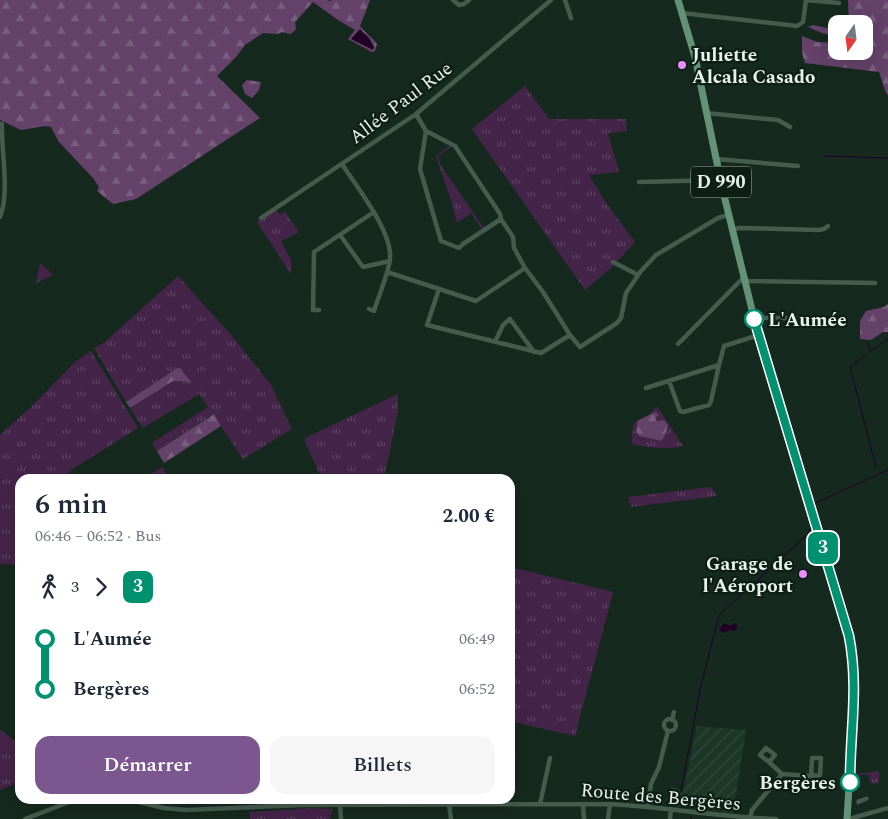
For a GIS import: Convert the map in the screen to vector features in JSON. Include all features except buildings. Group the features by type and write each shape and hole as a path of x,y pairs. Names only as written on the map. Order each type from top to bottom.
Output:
{"main road":[{"name":"D 990","path":"678,0 695,58 720,180 754,318 849,636 855,691 850,768 847,784 847,819"}],"street":[{"path":"453,0 459,5 469,0"},
{"name":"Allée Paul Rue","path":"260,218 416,114 551,0"},
{"path":"565,0 571,18"},
{"path":"682,13 793,27 803,22 806,0 839,3"},
{"path":"706,112 778,120 790,127"},
{"path":"416,114 426,131 455,146 500,214 512,237 514,248 525,268 580,347 621,318 626,293 638,275 656,255 718,218 728,215"},
{"path":"0,218 4,198 1,124"},
{"path":"426,131 420,169 442,241 459,248 501,219"},
{"path":"716,159 798,166"},
{"path":"342,164 380,221 390,252 390,261 374,311 369,309"},
{"path":"639,182 720,180"},
{"path":"319,310 313,310 314,252 374,212"},
{"path":"732,230 739,228 819,230 828,226"},
{"path":"340,235 363,267 390,261"},
{"path":"613,262 638,275"},
{"path":"387,272 476,301 525,268"},
{"path":"678,344 734,286 745,280 875,283"},
{"path":"440,289 427,325 540,353 570,335"},
{"path":"754,318 811,318"},
{"path":"495,342 503,325 510,319 534,352"},
{"path":"669,381 680,411 684,412 709,405 724,346 759,335"},
{"path":"646,388 719,366"},
{"path":"672,720 674,712"},
{"path":"668,731 673,730 676,726 672,720"},
{"path":"668,731 664,728 664,723 672,720"},
{"path":"648,806 651,784 660,767 668,731"},
{"path":"540,804 550,758"},
{"path":"769,762 782,774 810,776"},
{"path":"750,818 752,810 782,774"},
{"path":"24,819 64,804"},
{"name":"Route des Bergères","path":"147,804 186,810 375,804"},
{"path":"448,804 451,819"},
{"name":"Route des Bergères","path":"486,804 610,804 648,806 706,815 776,819"},
{"path":"583,804 584,819"},
{"path":"608,819 610,804"},
{"path":"339,805 341,819"},
{"path":"847,819 888,808"},
{"path":"670,819 671,809"}],"shaded area":[{"path":"360,29 369,38 374,47 373,50 351,39"},
{"path":"724,623 730,626 735,623 737,624 737,629 724,633 719,630"},
{"path":"697,726 746,730 733,813 668,805 671,787 680,789 679,792 683,793"}],"green space":[{"path":"0,0 370,0 360,26 377,44 375,51 372,52 348,39 355,30 313,2 295,22 296,29 291,34 282,32 278,34 263,33 245,45 217,76 260,118 136,199 113,204 97,191 99,187 93,178 59,142 51,127 45,126 21,130 0,120"},
{"path":"848,0 888,0 888,95 879,72 805,63 802,53 802,36 817,42 828,43 828,60 873,60 873,15 849,15"},
{"path":"813,25 828,28 828,34 822,33 808,27"},
{"path":"247,80 261,82 259,90 252,98 245,94 242,85"},
{"path":"525,86 549,119 626,119 627,131 608,133 619,172 589,175 606,203 635,242 612,267 585,290 472,129"},
{"path":"449,146 451,147 438,156 441,166 484,228 482,229 471,213 457,223 436,156"},
{"path":"276,209 280,215 285,212 299,232 281,241 291,260 291,274 257,222"},
{"path":"40,263 53,275 36,283"},
{"path":"178,276 232,336 271,385 292,429 243,459 213,414 157,451 152,443 208,407 199,394 143,428 130,408 173,381 190,382 179,367 126,402 94,348 105,342"},
{"path":"888,304 888,332 883,332 871,340 860,339 860,321 866,311 884,307"},
{"path":"91,351 138,428 71,470 69,474 15,474 15,565 0,564 0,435 30,408 75,362"},
{"path":"179,367 191,382 173,381 130,408 126,402"},
{"path":"398,394 398,411 385,474 320,474 305,442 305,438"},
{"path":"657,406 683,446 658,448 632,444 633,425 637,421 639,436 660,441 661,421 659,422 656,418 659,414 655,412 649,414"},
{"path":"655,412 659,414 656,418 657,421 664,420 668,425 661,441 639,436 637,432 637,421"},
{"path":"214,414 221,426 164,463 157,451"},
{"path":"162,467 167,474 151,474"},
{"path":"711,487 717,496 631,507 628,497"},
{"path":"515,568 613,592 575,736 515,722"},
{"path":"0,730 15,740 15,784 0,790"},
{"path":"879,771 879,783 876,782 876,784 870,782 868,774 859,775 860,781 856,774"},
{"path":"311,808 333,809 330,819 250,819 250,812"}],"waterway":[{"path":"824,156 888,158"},
{"path":"867,343 871,351 888,339"},
{"path":"866,355 850,367 876,467"},
{"path":"815,503 888,470"},
{"path":"681,791 700,690 719,615 808,534 811,526 809,517"}],"bus line":[{"name":"3","path":"754,319 849,636 855,691 850,782"}],"place":[{"name":"Juliette Alcala Casado","path":"682,65"},
{"name":"L'Aumée","path":"754,319"},
{"name":"Garage de l'Aéroport","path":"803,574"},
{"name":"Bergères","path":"850,782"}]}
